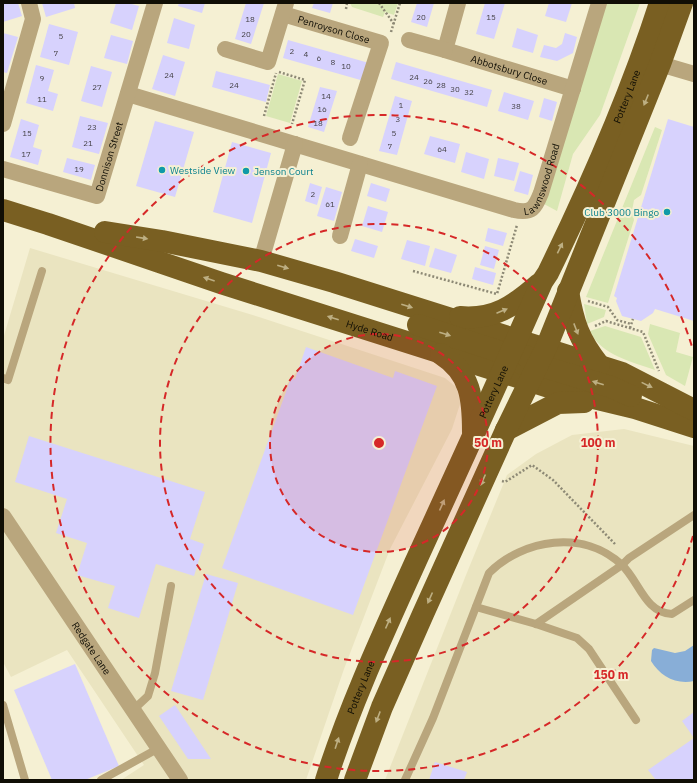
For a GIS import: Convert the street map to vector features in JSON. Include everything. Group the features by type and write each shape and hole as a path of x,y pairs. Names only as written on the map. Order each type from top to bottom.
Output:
{"highway":[{"name":"Pottery Lane","path":"326,780 341,733 366,672 542,282 578,211 608,146 660,3"},
{"name":"Pottery Lane","path":"355,780 382,707 506,430 538,364 660,64 682,3"},
{"name":"Hyde Road","path":"3,210 221,283 437,351 510,355"},
{"name":"Hyde Road","path":"48,224 162,241 261,261 334,282 436,315 510,355 538,364 599,365 622,373 694,410"},
{"path":"334,282 384,314 510,355 526,369 538,364 611,387 642,401 670,420"},
{"path":"436,315 469,318 498,313 521,300 542,282"},
{"path":"568,291 572,317 578,334 599,365"},
{"path":"437,351 455,366 469,385 473,412 473,436"},
{"name":"Hyde Road","path":"538,364 552,388 635,408 694,428"},
{"path":"506,430 542,411 567,402 592,402 635,408"}],"street":[{"path":"3,124 6,102 33,19 29,3"},
{"name":"Donnison Street","path":"3,169 97,196 155,3"},
{"path":"445,50 458,3"},
{"name":"Lawnswood Road","path":"295,144 514,210 528,211 536,207 541,193 599,3"},
{"path":"225,49 268,62 285,9"},
{"name":"Penroyson Close","path":"285,9 381,43 350,138"},
{"name":"Abbotsbury Close","path":"403,38 573,89"},
{"path":"647,42 660,64 694,74"},
{"path":"128,94 295,144 261,261"},
{"path":"340,236 360,164"},
{"name":"Redgate Lane","path":"3,516 180,780"}],"lane":[{"path":"3,378 8,380 42,271"},
{"path":"536,624 622,565 629,558 694,515"},
{"path":"405,780 433,718 489,573 509,556 538,544 562,542 595,548 622,565 650,604 660,612 672,614 694,600"},
{"path":"133,710 148,696 155,673 171,586"},
{"path":"476,607 536,624 577,638 589,649 636,720"},
{"path":"3,705 25,780"},
{"path":"101,780 159,748"}],"path":[{"path":"346,9 348,3"},
{"path":"379,3 394,24"},
{"path":"400,3 391,34 403,38"},
{"path":"272,69 305,80 292,124"},
{"path":"264,116 277,71"},
{"name":"Lawnswood Road","path":"413,271 497,294 518,220"},
{"path":"587,301 608,307 617,320 631,324"},
{"path":"630,328 633,318"},
{"path":"592,327 606,321 643,332 661,377"},
{"path":"502,481 505,482 532,464 553,480 629,558"}],"shaded area":[{"path":"30,248 259,317 445,378 456,387 461,401 452,429 390,549 344,669 306,780 121,780 144,765 67,650 11,677 3,662 3,339"},
{"path":"624,429 694,446 694,780 385,780 507,475 536,454 572,435"}],"green space":[{"path":"350,3 398,3 394,15 385,12 383,17 352,7"},
{"path":"606,3 640,3 600,115 573,154 557,211 544,204"},
{"path":"278,74 302,81 290,123 266,116"},
{"path":"655,127 662,130 641,195 634,200 632,211 634,220 608,303 586,297"},
{"path":"584,304 606,310 604,317 587,324"},
{"path":"650,324 680,333 676,352 693,357 685,386 666,375 648,334"},
{"path":"605,326 641,337 655,370 609,352 601,346 590,331"}],"water":[{"path":"694,645 694,681 681,682 669,678 659,671 651,661 652,650 654,648 675,653 685,651"}],"building":[{"path":"3,3 18,3 22,16 3,22"},
{"path":"42,3 74,3 75,8 46,17"},
{"path":"116,3 128,3 139,6 132,30 110,23"},
{"path":"179,3 205,3 202,13 178,6"},
{"path":"246,3 264,3 251,44 235,39"},
{"path":"314,3 333,3 330,13 312,8"},
{"path":"417,3 434,3 427,27 411,22"},
{"path":"485,3 505,3 494,39 476,34"},
{"path":"549,3 572,3 566,22 545,16"},
{"path":"174,18 195,25 189,49 167,43"},
{"path":"49,24 78,32 69,65 40,57"},
{"path":"517,28 538,35 533,53 512,47"},
{"path":"3,33 18,37 7,73 3,72"},
{"path":"565,33 577,37 573,53 557,61 540,57 544,45 556,48 562,44"},
{"path":"111,35 133,41 127,64 104,58"},
{"path":"288,40 369,63 364,81 283,58"},
{"path":"163,55 185,62 175,96 152,89"},
{"path":"396,62 492,90 487,107 391,79"},
{"path":"36,65 54,70 48,91 58,94 53,111 26,103"},
{"path":"91,66 112,72 102,107 81,101"},
{"path":"216,71 270,85 266,102 212,87"},
{"path":"320,87 337,91 324,132 308,127"},
{"path":"504,92 534,101 528,120 498,111"},
{"path":"395,96 412,101 397,155 379,151"},
{"path":"544,98 557,102 552,121 539,117"},
{"path":"80,116 108,123 99,154 72,147"},
{"path":"21,119 39,125 33,147 42,150 38,165 10,157"},
{"name":"Club 3000 Bingo","path":"668,119 694,127 694,321 655,309 653,313 641,321 622,316 616,301 617,298 614,296"},
{"name":"Westside View","path":"155,121 194,132 175,197 136,186"},
{"path":"430,136 460,144 455,163 424,154"},
{"name":"Jenson Court","path":"232,142 271,153 252,223 213,212"},
{"path":"466,152 489,159 484,179 461,172"},
{"path":"67,158 95,165 91,180 63,172"},
{"path":"498,158 519,163 514,181 494,176"},
{"path":"520,171 533,175 528,195 514,191"},
{"path":"310,183 322,187 317,205 305,201"},
{"path":"371,183 390,189 386,202 367,196"},
{"path":"326,187 342,192 334,221 317,216"},
{"path":"368,206 388,212 382,232 362,226"},
{"path":"488,228 507,233 503,246 485,241"},
{"path":"355,239 378,246 374,258 351,251"},
{"path":"407,240 430,246 425,266 401,259"},
{"path":"485,246 499,250 494,269 480,265"},
{"path":"435,248 457,255 451,273 429,267"},
{"path":"475,267 496,273 493,285 472,279"},
{"path":"306,347 393,378 395,371 437,386 353,615 222,568 291,378 295,379"},
{"path":"29,436 205,492 190,539 204,544 194,576 156,564 139,618 108,608 115,586 77,575 87,543 56,533 67,499 15,482"},
{"path":"206,574 238,583 203,700 171,691"},
{"path":"75,664 119,766 85,780 52,780 14,690"},
{"path":"175,705 211,759 188,759 159,716"},
{"path":"694,712 694,738 682,721"},
{"path":"694,738 694,780 656,780 648,770"},
{"path":"435,762 467,772 464,780 429,780"}],"place":[{"name":"Westside View","path":"162,170"},
{"name":"Jenson Court","path":"246,171"},
{"name":"Club 3000 Bingo","path":"667,212"}]}
